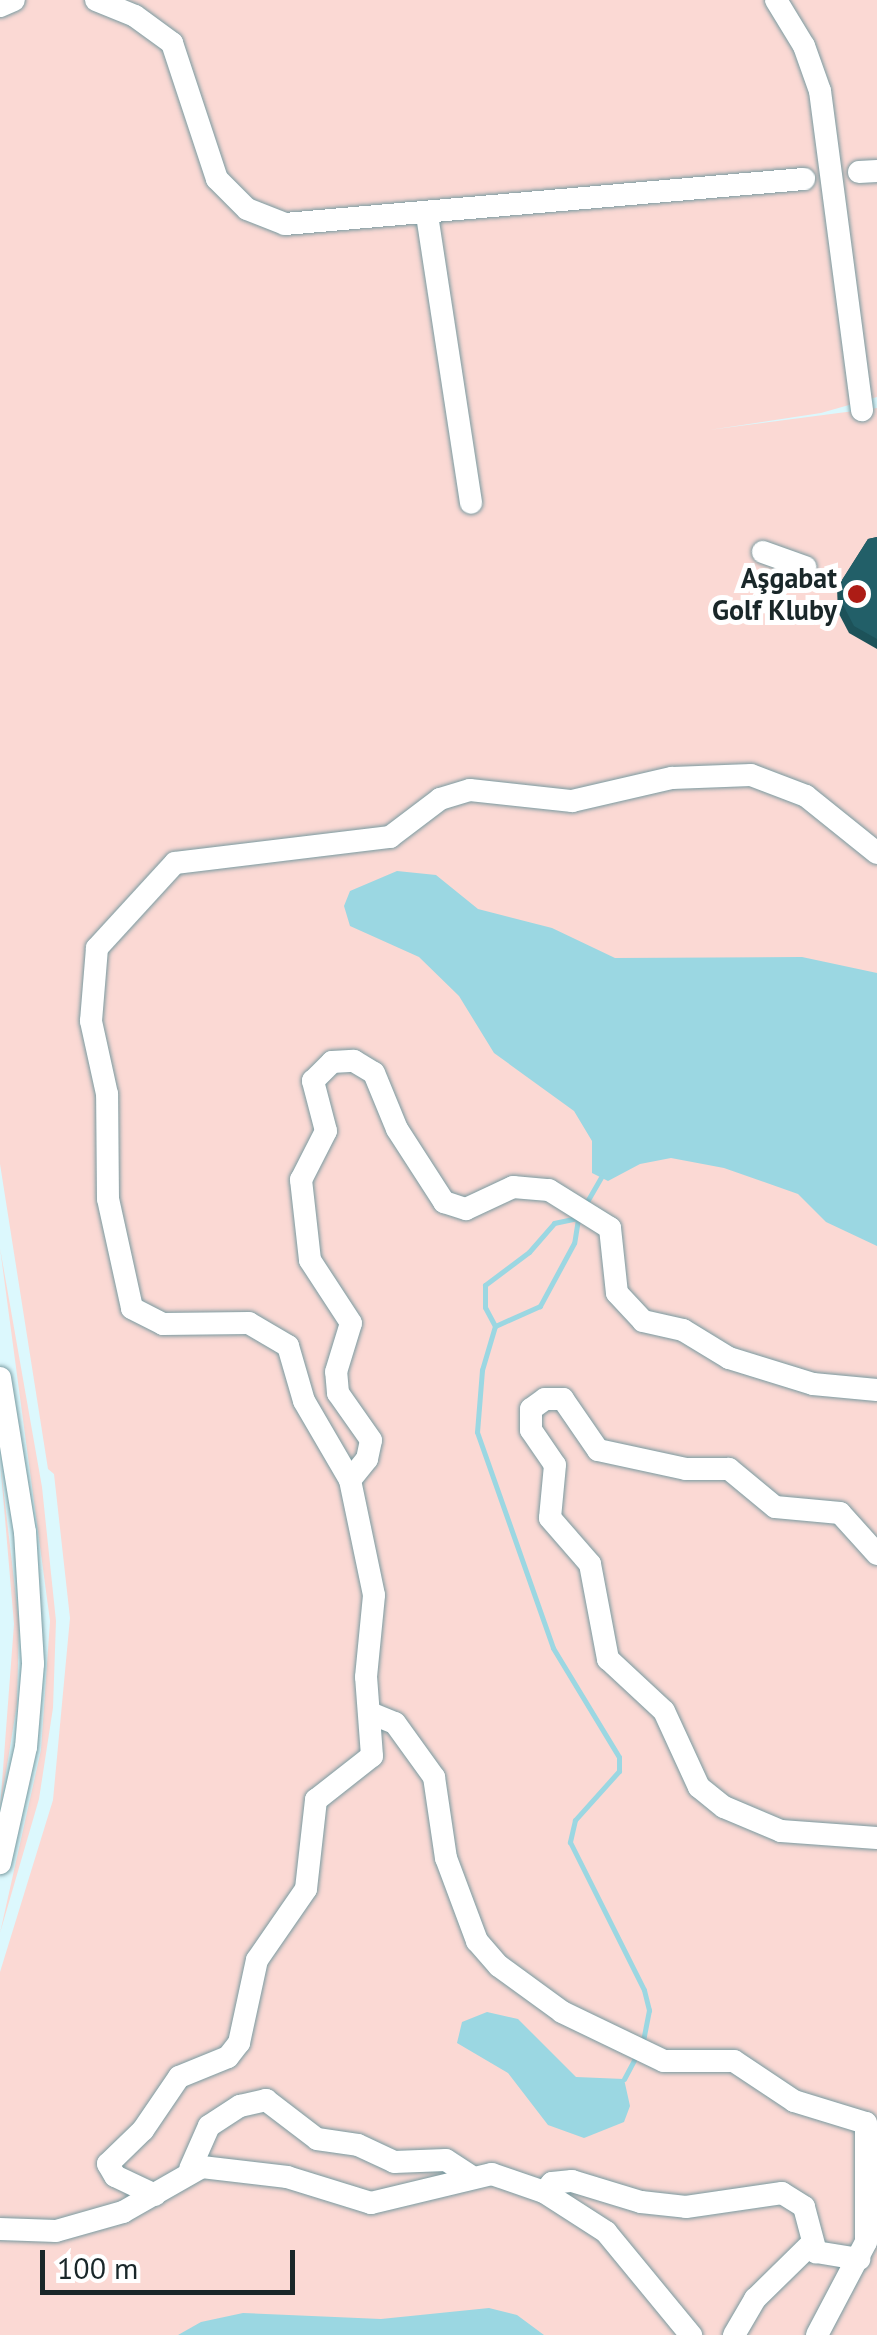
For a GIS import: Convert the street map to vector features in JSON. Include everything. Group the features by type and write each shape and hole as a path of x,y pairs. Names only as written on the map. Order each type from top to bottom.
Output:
{"street":[{"path":"0,6 14,0"},
{"path":"96,0 159,30 172,43 207,158 247,209 285,224 312,226 804,179"},
{"path":"776,0 804,46 820,91 862,410"},
{"path":"427,214 471,503"},
{"path":"763,552 805,567"},
{"path":"155,2196 112,2174 109,2162 143,2130 179,2077 228,2056 240,2043 255,1965 306,1889 316,1800 324,1788 368,1764 370,1712 366,1661 374,1594 350,1480 304,1401 280,1338 234,1320 153,1322 132,1308 109,1206 107,1094 92,1035 100,944 134,915 175,863 390,837 440,799 470,790 572,801 672,778 752,775 806,796 877,853"},
{"path":"350,1480 371,1444 336,1383 351,1323 313,1267 304,1230 301,1173 326,1131 313,1088 316,1073 339,1060 371,1069 397,1129 449,1205 472,1208 505,1190 531,1185 584,1210 613,1234 620,1300 643,1321 683,1330 729,1358 813,1384 877,1390"},
{"path":"0,1378 25,1532 33,1664 26,1747 0,1863"},
{"path":"877,1554 840,1514 775,1507 728,1469 686,1469 598,1450 563,1399 546,1399 531,1409 531,1430 555,1465 550,1518 590,1564 606,1652 664,1711 699,1786 770,1828 877,1838"},
{"path":"370,1712 402,1730 434,1777 444,1853 484,1952 562,2012 672,2063 734,2062 794,2101 864,2120 871,2143 872,2229 860,2260 817,2335"},
{"path":"0,2229 72,2227 155,2196 190,2168 209,2126 240,2106 266,2100 316,2140 358,2145 394,2162 446,2160 469,2175"},
{"path":"190,2168 270,2174 370,2203 407,2198 469,2175 509,2177 544,2192 625,2248 691,2335"},
{"path":"544,2192 563,2180 641,2202 686,2207 782,2193 804,2207 810,2245 828,2258 860,2260"},
{"path":"734,2335 755,2299 810,2245"}],"shaded area":[{"path":"0,0 877,0 877,397 821,413 709,430 877,408 877,2335 0,2335 0,1972 53,1800 70,1618 54,1474 48,1469 0,1164"},
{"path":"0,1248 42,1487 56,1621 53,1708 39,1799 0,1933 41,1750 50,1621"},
{"path":"0,1460 19,1623 17,1704 0,1809 14,1624"}],"water":[{"path":"397,871 436,875 478,909 552,928 615,958 802,957 877,973 877,1246 826,1222 798,1194 724,1168 671,1158 640,1164 608,1181 592,1173 592,1141 574,1111 494,1053 459,996 419,957 350,926 344,906 350,891"},
{"path":"487,2012 518,2019 576,2077 624,2079 630,2106 624,2122 584,2138 548,2125 508,2073 457,2043 462,2022"},
{"path":"489,2308 517,2315 544,2335 178,2335 201,2322 243,2313 381,2319"}],"building":[{"name":"Aşgabat Golf Kluby","path":"877,537 877,639 854,626 843,605 842,580 868,539"}],"waterway":[{"path":"585,1205 601,1177"},
{"path":"495,1326 485,1307 485,1285 529,1252 554,1223 577,1218"},
{"path":"578,1219 574,1243 540,1306 495,1326 482,1370 477,1432 553,1648 619,1757 619,1771 575,1820 570,1842 644,1990 649,2010 642,2045"},
{"path":"624,2079 637,2055"}],"place":[{"name":"Aşgabat Golf Kluby","path":"857,594"}]}
